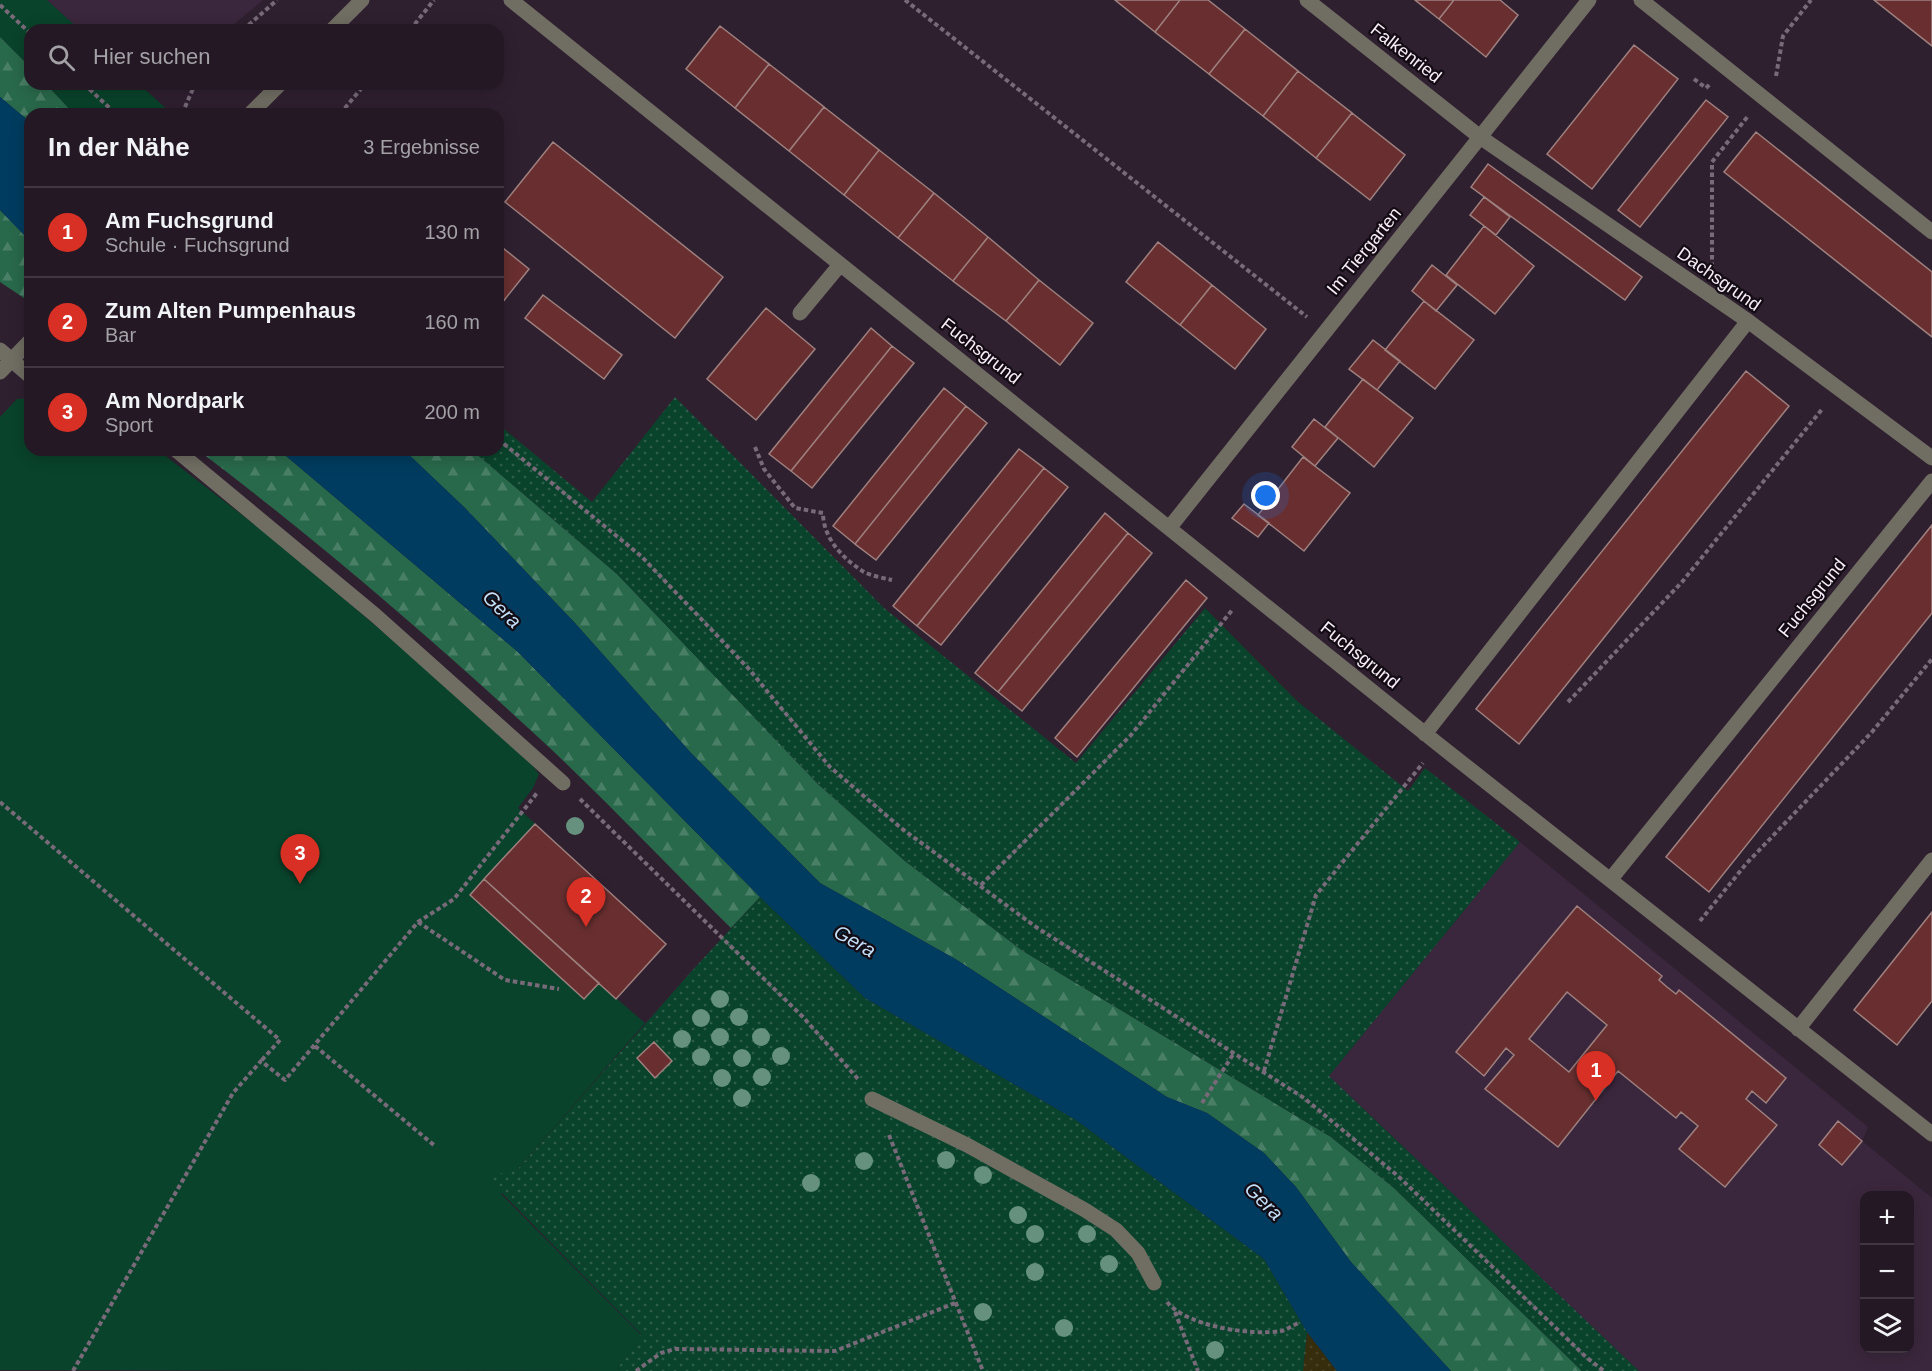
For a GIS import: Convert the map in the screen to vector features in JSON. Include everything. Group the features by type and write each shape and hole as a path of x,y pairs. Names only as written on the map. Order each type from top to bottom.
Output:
{"street":[{"path":"338,24 362,0"},
{"name":"Fuchsgrund","path":"511,0 839,266 1249,590 1425,734 1932,1134"},
{"name":"Falkenried","path":"1307,0 1480,137"},
{"name":"Im Tiergarten","path":"1170,527 1589,0"},
{"path":"1641,0 1761,99 1932,232"},
{"path":"256,108 274,90"},
{"name":"Dachsgrund","path":"1480,137 1748,321 1932,458"},
{"path":"800,313 839,266"},
{"path":"1425,734 1748,321"},
{"path":"0,372 24,347"},
{"path":"0,350 24,371"},
{"path":"183,456 375,615 558,778"},
{"name":"Fuchsgrund","path":"1610,880 1932,481"},
{"path":"1798,1029 1932,860"},
{"path":"872,1099 967,1145 1085,1210 1116,1230 1131,1245 1154,1283"}],"path":[{"path":"250,24 277,0"},
{"path":"415,24 434,0"},
{"path":"905,0 1325,332"},
{"path":"1712,298 1712,162 1776,80 1783,36 1811,0"},
{"path":"0,5 24,27"},
{"path":"90,90 110,108"},
{"path":"185,108 192,90"},
{"path":"345,108 360,90"},
{"path":"1568,702 1682,582 1786,456 1838,388"},
{"path":"504,444 641,556 748,668 830,766 901,828 1036,927 1304,1098 1398,1176 1586,1357 1604,1371"},
{"path":"754,447 764,469 795,508 823,513 823,528 833,545 865,573 892,580"},
{"path":"981,885 1131,735 1249,590"},
{"path":"1685,940 1746,864 1872,732 1932,659"},
{"path":"1264,1071 1316,895 1438,744"},
{"path":"261,1061 285,1080 418,922 454,899 558,778 803,1017 851,1070 872,1099 891,1138 983,1371"},
{"path":"0,802 280,1040 233,1093 73,1371"},
{"path":"418,922 505,980 559,989"},
{"path":"315,1046 435,1146"},
{"path":"1203,1103 1234,1053"},
{"path":"1154,1283 1174,1311 1198,1371"},
{"path":"636,1371 655,1356 675,1349 835,1351 956,1303"},
{"path":"1174,1311 1211,1325 1245,1331 1282,1331 1298,1323"}],"shaded area":[{"path":"47,0 263,0 234,24 73,24"},
{"path":"1520,842 1868,1127 1862,1141 1932,1198 1932,1371 1639,1371 1329,1076"}],"green space":[{"path":"0,0 47,0 73,24 24,24 24,61 0,37"},
{"path":"0,37 24,61 24,90 52,90 68,108 24,108 24,117 0,97"},
{"path":"52,90 146,90 165,108 68,108"},
{"path":"0,210 24,235 24,298 0,282"},
{"path":"675,397 884,608 1076,763 1205,608 1297,701 1408,791 1425,768 1520,842 1329,1076 1639,1371 1582,1371 1394,1188 1331,1137 1023,951 905,861 818,784 617,574 479,456 504,456 504,429 592,502"},
{"path":"24,398 24,456 166,456 281,545 437,678 529,761 539,774 533,788 518,808 666,944 616,998 645,1023 517,1170 501,1194 641,1335 616,1371 0,1370 0,417 17,399"},
{"path":"206,456 286,456 518,652 760,897 731,928 551,749 378,595"},
{"path":"410,456 479,456 617,574 818,784 905,861 1023,951 1331,1137 1394,1188 1582,1371 1451,1371 1351,1262 1296,1187 1264,1153 1207,1113 1167,1097 957,960 820,883 691,753 574,622 465,508"},
{"path":"760,897 865,998 1076,1120 1264,1259 1307,1332 1303,1371 616,1371 641,1334 486,1177 517,1170"}],"sand":[{"path":"1307,1332 1337,1371 1303,1371"}],"water":[{"path":"0,97 24,117 24,235 0,210"},
{"name":"Gera","path":"286,456 410,456 465,508 574,622 691,753 820,883 957,960 1167,1097 1207,1113 1264,1153 1296,1187 1351,1262 1451,1371 1337,1371 1307,1332 1264,1259 1076,1120 865,998 760,897 518,652"}],"building":[{"path":"1115,0 1180,0 1155,32"},
{"path":"1180,0 1208,0 1245,29 1209,74 1155,32"},
{"path":"1415,0 1454,0 1439,19"},
{"path":"1454,0 1500,0 1518,15 1486,57 1439,19"},
{"path":"1874,0 1932,0 1932,46"},
{"path":"720,26 769,64 735,108 686,69"},
{"path":"1245,29 1298,71 1263,116 1209,74"},
{"path":"1634,45 1678,79 1592,189 1547,154"},
{"path":"769,64 824,107 789,151 735,108"},
{"path":"1298,71 1352,113 1316,158 1263,116"},
{"path":"1706,100 1728,117 1640,227 1618,210"},
{"path":"824,107 879,150 844,195 789,151"},
{"path":"1352,113 1405,155 1370,200 1316,158"},
{"path":"1756,132 1932,272 1932,337 1724,172"},
{"path":"553,142 723,277 675,338 505,202"},
{"path":"879,150 934,193 898,238 844,195"},
{"path":"1488,164 1642,277 1625,300 1471,187"},
{"path":"934,193 988,237 953,281 898,238"},
{"path":"1484,197 1510,217 1496,235 1470,215"},
{"path":"1484,226 1534,266 1495,314 1446,275"},
{"path":"988,237 1039,280 1006,321 953,281"},
{"path":"1158,242 1212,285 1180,325 1126,282"},
{"path":"504,249 529,269 504,300"},
{"path":"1432,265 1457,285 1436,311 1412,291"},
{"path":"1039,280 1093,323 1060,365 1006,321"},
{"path":"1212,285 1266,329 1235,369 1180,325"},
{"path":"543,295 622,355 604,379 525,318"},
{"path":"1424,301 1474,340 1435,389 1385,350"},
{"path":"766,308 815,349 756,420 707,379"},
{"path":"871,328 892,346 791,471 769,454"},
{"path":"1373,340 1400,361 1377,390 1349,369"},
{"path":"892,346 914,363 812,488 791,471"},
{"path":"1746,371 1789,406 1519,744 1476,709"},
{"path":"1363,379 1413,418 1374,467 1325,427"},
{"path":"944,388 966,406 855,544 833,526"},
{"path":"966,406 987,423 876,560 855,544"},
{"path":"1314,419 1338,438 1315,466 1292,447"},
{"path":"1019,449 1044,468 917,626 893,606"},
{"path":"1303,457 1350,493 1304,551 1258,515"},
{"path":"1044,468 1068,487 941,645 917,626"},
{"path":"1244,504 1269,523 1258,537 1232,518"},
{"path":"1105,513 1128,533 998,692 975,673"},
{"path":"1932,525 1932,613 1709,892 1666,857"},
{"path":"1128,533 1152,553 1022,711 998,692"},
{"path":"1186,580 1207,598 1077,757 1055,738"},
{"path":"535,824 666,944 616,999 484,879"},
{"path":"484,879 599,983 584,999 470,895"},
{"path":"1577,906 1662,976 1659,980 1667,987 1676,994 1679,990 1786,1078 1766,1103 1752,1091 1746,1099 1777,1125 1725,1187 1679,1149 1698,1126 1681,1112 1676,1118 1618,1071 1558,1147 1485,1089 1514,1055 1506,1048 1484,1076 1456,1052","holes":["1567,992 1607,1025 1569,1072 1529,1039"]},
{"path":"1932,912 1932,1001 1897,1045 1854,1010"},
{"path":"654,1042 672,1061 655,1078 637,1058"},
{"path":"1838,1121 1862,1141 1842,1165 1819,1145"}],"place":[{"name":"Am Nordpark","path":"300,884"},
{"name":"Zum Alten Pumpenhaus","path":"586,927"},
{"name":"Am Fuchsgrund","path":"1596,1101"}]}
